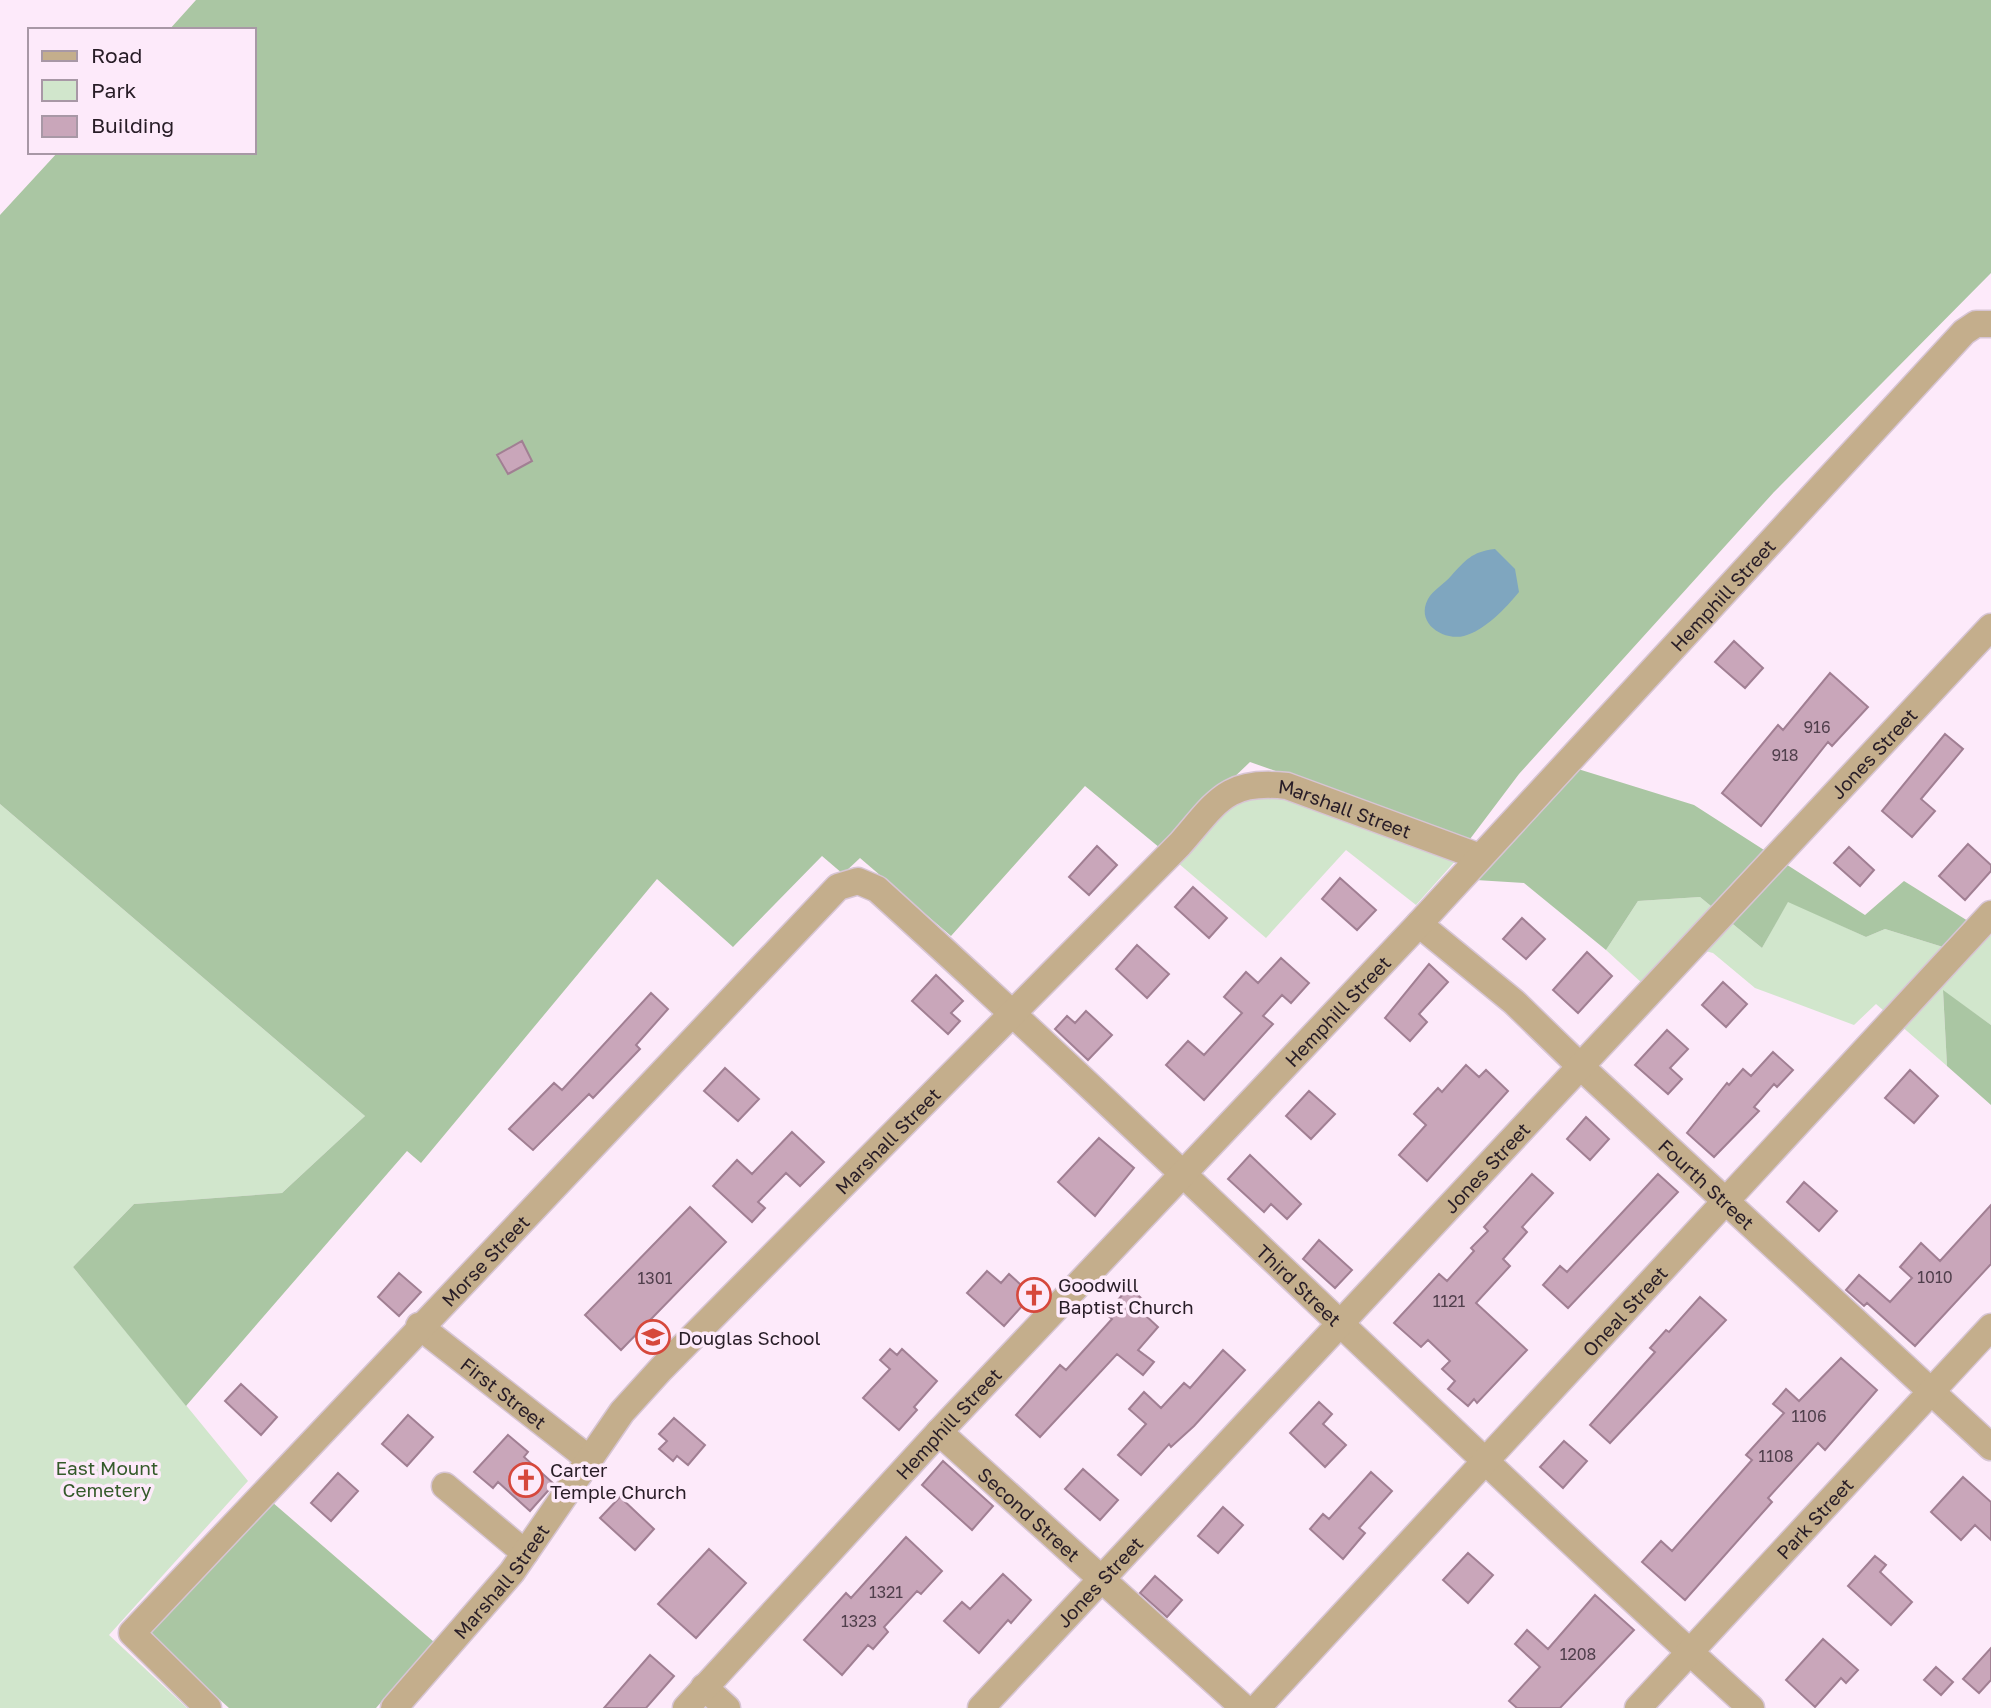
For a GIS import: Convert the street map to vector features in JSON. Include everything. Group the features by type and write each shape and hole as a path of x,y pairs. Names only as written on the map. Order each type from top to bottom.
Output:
{"street":[{"name":"Hemphill Street","path":"686,1708 939,1432 1419,924 1964,332 1976,324 1991,324"},
{"name":"Jones Street","path":"981,1708 1991,627"},
{"name":"Marshall Street","path":"394,1708 525,1553 622,1412 661,1369 1180,844 1222,797 1234,788 1266,784 1287,786 1480,857"},
{"name":"Third Street","path":"838,887 859,881 877,889 1013,1012 1182,1175 1751,1708"},
{"name":"Morse Street","path":"208,1708 132,1633 419,1326 838,887"},
{"name":"Oneal Street","path":"1256,1708 1991,914"},
{"name":"Fourth Street","path":"1419,924 1514,1002 1930,1393 1991,1447"},
{"name":"First Street","path":"419,1326 589,1459"},
{"name":"Park Street","path":"1638,1708 1991,1327"},
{"name":"Second Street","path":"939,1432 1244,1708"},
{"path":"445,1486 525,1553"},
{"path":"705,1687 727,1708"}],"green space":[{"path":"196,0 1991,0 1991,273 1774,492 1519,774 1470,839 1250,762 1160,848 1085,786 951,936 860,858 843,874 822,856 733,947 657,879 421,1163 407,1151 186,1406 73,1267 134,1204 282,1193 365,1116 0,804 0,215 56,154 256,154 256,28 171,28"},
{"path":"1578,769 1694,805 1865,915 1904,881 1968,921 1943,947 1885,929 1866,937 1788,902 1762,948 1700,897 1638,901 1606,950 1524,883 1476,880"},
{"path":"1282,795 1458,858 1416,905 1346,850 1266,938 1178,863 1239,799"},
{"name":"East Mount Cemetery","path":"0,804 365,1116 282,1193 134,1204 73,1267 248,1481 109,1635 187,1708 0,1708"},
{"path":"1700,897 1762,948 1788,901 1866,937 1885,929 1943,947 1968,921 1991,936 1991,1025 1943,991 1947,1066 1876,1004 1854,1025 1755,988 1713,953 1678,944 1643,984 1606,950 1638,901"},
{"path":"1943,990 1991,1025 1991,1105 1947,1066"},
{"path":"272,1502 434,1642 376,1708 229,1708 148,1635"}],"water":[{"path":"1495,549 1515,569 1519,592 1494,618 1472,633 1448,636 1433,628 1425,616 1430,596 1470,558 1480,552"}],"building":[{"path":"522,441 532,461 508,474 497,455"},
{"path":"1734,641 1763,668 1745,688 1715,662"},
{"path":"1830,673 1868,707 1832,746 1828,742 1761,826 1722,793 1778,725 1783,730"},
{"path":"1945,734 1963,749 1921,799 1935,811 1912,837 1882,811"},
{"path":"1968,844 1991,865 1991,871 1965,900 1939,876"},
{"path":"1097,846 1117,865 1089,895 1069,877"},
{"path":"1849,847 1874,870 1860,886 1834,863"},
{"path":"1340,878 1376,910 1357,930 1322,899"},
{"path":"1193,887 1227,918 1209,938 1175,907"},
{"path":"1522,918 1545,939 1526,959 1503,939"},
{"path":"1137,945 1169,974 1147,998 1116,969"},
{"path":"1587,952 1612,976 1578,1013 1553,990"},
{"path":"1281,958 1309,983 1291,1003 1282,995 1263,1016 1273,1024 1204,1100 1166,1065 1188,1041 1204,1055 1242,1013 1224,997 1246,972 1258,983"},
{"path":"1429,964 1448,982 1419,1014 1427,1022 1410,1041 1385,1018"},
{"path":"936,975 963,1001 951,1013 960,1021 948,1034 912,1001"},
{"path":"1723,982 1747,1004 1726,1027 1702,1005"},
{"path":"651,993 668,1009 636,1045 640,1049 593,1098 589,1094 533,1150 509,1129 554,1083 562,1090"},
{"path":"1086,1011 1112,1035 1088,1060 1055,1029 1067,1016 1075,1023"},
{"path":"1667,1030 1688,1049 1670,1068 1682,1079 1668,1094 1635,1065"},
{"path":"1773,1052 1793,1070 1777,1087 1774,1084 1754,1107 1759,1111 1714,1157 1687,1133 1727,1083 1729,1085 1743,1069 1751,1076"},
{"path":"1466,1065 1479,1077 1486,1070 1508,1091 1427,1181 1399,1155 1426,1125 1414,1114 1438,1088 1442,1092"},
{"path":"725,1068 759,1099 738,1121 704,1091"},
{"path":"1910,1070 1938,1096 1914,1123 1885,1098"},
{"path":"1309,1091 1335,1114 1311,1139 1286,1116"},
{"path":"1586,1117 1609,1139 1590,1160 1567,1139"},
{"path":"792,1132 824,1162 800,1186 786,1173 758,1202 765,1208 752,1222 713,1186 737,1160 752,1174"},
{"path":"1099,1138 1134,1168 1095,1216 1058,1182"},
{"path":"1250,1155 1301,1204 1287,1219 1271,1204 1264,1212 1228,1179"},
{"path":"1532,1174 1553,1193 1522,1227 1527,1232 1503,1259 1510,1266 1476,1303 1527,1350 1477,1403 1474,1399 1468,1406 1448,1389 1455,1381 1442,1369 1450,1361 1428,1340 1421,1347 1394,1323 1439,1274 1447,1281 1474,1251 1471,1248 1488,1231 1484,1227"},
{"path":"1658,1174 1678,1192 1568,1308 1543,1285 1560,1266 1567,1272"},
{"path":"1804,1182 1837,1211 1819,1231 1787,1202"},
{"path":"1991,1205 1991,1264 1915,1346 1867,1303 1864,1306 1846,1290 1859,1275 1890,1302 1912,1278 1900,1267 1921,1243 1940,1261"},
{"path":"690,1207 726,1242 621,1350 585,1315"},
{"path":"1319,1240 1352,1270 1335,1288 1303,1259"},
{"path":"987,1271 1001,1283 1009,1274 1032,1295 1004,1326 967,1293"},
{"path":"399,1273 421,1292 399,1316 378,1297"},
{"path":"1129,1287 1152,1308 1145,1315 1158,1327 1138,1350 1154,1362 1143,1375 1117,1354 1040,1437 1016,1415 1060,1365 1066,1370 1112,1319 1106,1314"},
{"path":"1700,1297 1726,1320 1610,1443 1590,1425 1655,1352 1650,1348 1666,1330 1669,1332"},
{"path":"890,1349 897,1355 902,1349 937,1381 914,1407 917,1410 899,1430 863,1398 890,1369 880,1360"},
{"path":"1223,1350 1245,1370 1194,1426 1171,1447 1169,1444 1141,1475 1118,1455 1146,1424 1129,1409 1144,1392 1161,1408 1184,1383 1190,1388"},
{"path":"1841,1358 1877,1390 1825,1450 1818,1443 1768,1498 1772,1502 1685,1600 1642,1562 1661,1541 1672,1551 1752,1460 1746,1455 1784,1413 1773,1404 1786,1389 1799,1401"},
{"path":"241,1384 277,1417 261,1435 225,1401"},
{"path":"1319,1402 1332,1414 1323,1424 1346,1445 1325,1467 1290,1433"},
{"path":"408,1415 433,1437 407,1466 382,1444"},
{"path":"674,1418 705,1445 688,1465 677,1456 673,1461 659,1449 667,1441 659,1434"},
{"path":"508,1435 528,1452 524,1457 554,1484 530,1511 498,1482 493,1488 474,1472"},
{"path":"1564,1441 1587,1461 1563,1488 1540,1467"},
{"path":"943,1461 993,1506 972,1530 922,1485"},
{"path":"1083,1469 1118,1500 1100,1520 1065,1489"},
{"path":"1371,1472 1392,1491 1359,1528 1365,1533 1343,1559 1310,1529 1323,1514 1329,1519"},
{"path":"338,1473 358,1491 331,1521 311,1503"},
{"path":"1963,1477 1991,1502 1991,1540 1975,1525 1961,1540 1931,1512"},
{"path":"620,1497 654,1529 635,1550 600,1518"},
{"path":"1223,1507 1243,1525 1218,1553 1198,1536"},
{"path":"906,1537 942,1571 921,1594 917,1591 884,1627 888,1632 873,1649 868,1645 842,1675 804,1640 846,1593 851,1598"},
{"path":"709,1549 746,1583 696,1638 658,1604"},
{"path":"1468,1553 1493,1575 1468,1603 1443,1580"},
{"path":"1875,1556 1886,1565 1880,1572 1912,1602 1891,1625 1848,1586"},
{"path":"1003,1574 1031,1600 1011,1623 1008,1620 979,1653 944,1621 962,1602 970,1609"},
{"path":"1155,1576 1182,1600 1167,1617 1140,1593"},
{"path":"1595,1595 1634,1630 1560,1708 1517,1708 1509,1701 1540,1667 1515,1644 1527,1630 1548,1649"},
{"path":"1823,1639 1858,1670 1846,1683 1841,1678 1815,1707 1786,1680"},
{"path":"1991,1648 1991,1680 1979,1693 1963,1679"},
{"path":"650,1655 674,1676 646,1708 604,1708"},
{"path":"1936,1667 1953,1682 1941,1695 1924,1680"}],"place":[{"name":"Goodwill Baptist Church","path":"1034,1295"},
{"name":"Douglas School","path":"653,1337"},
{"name":"Carter Temple Church","path":"526,1480"}]}
